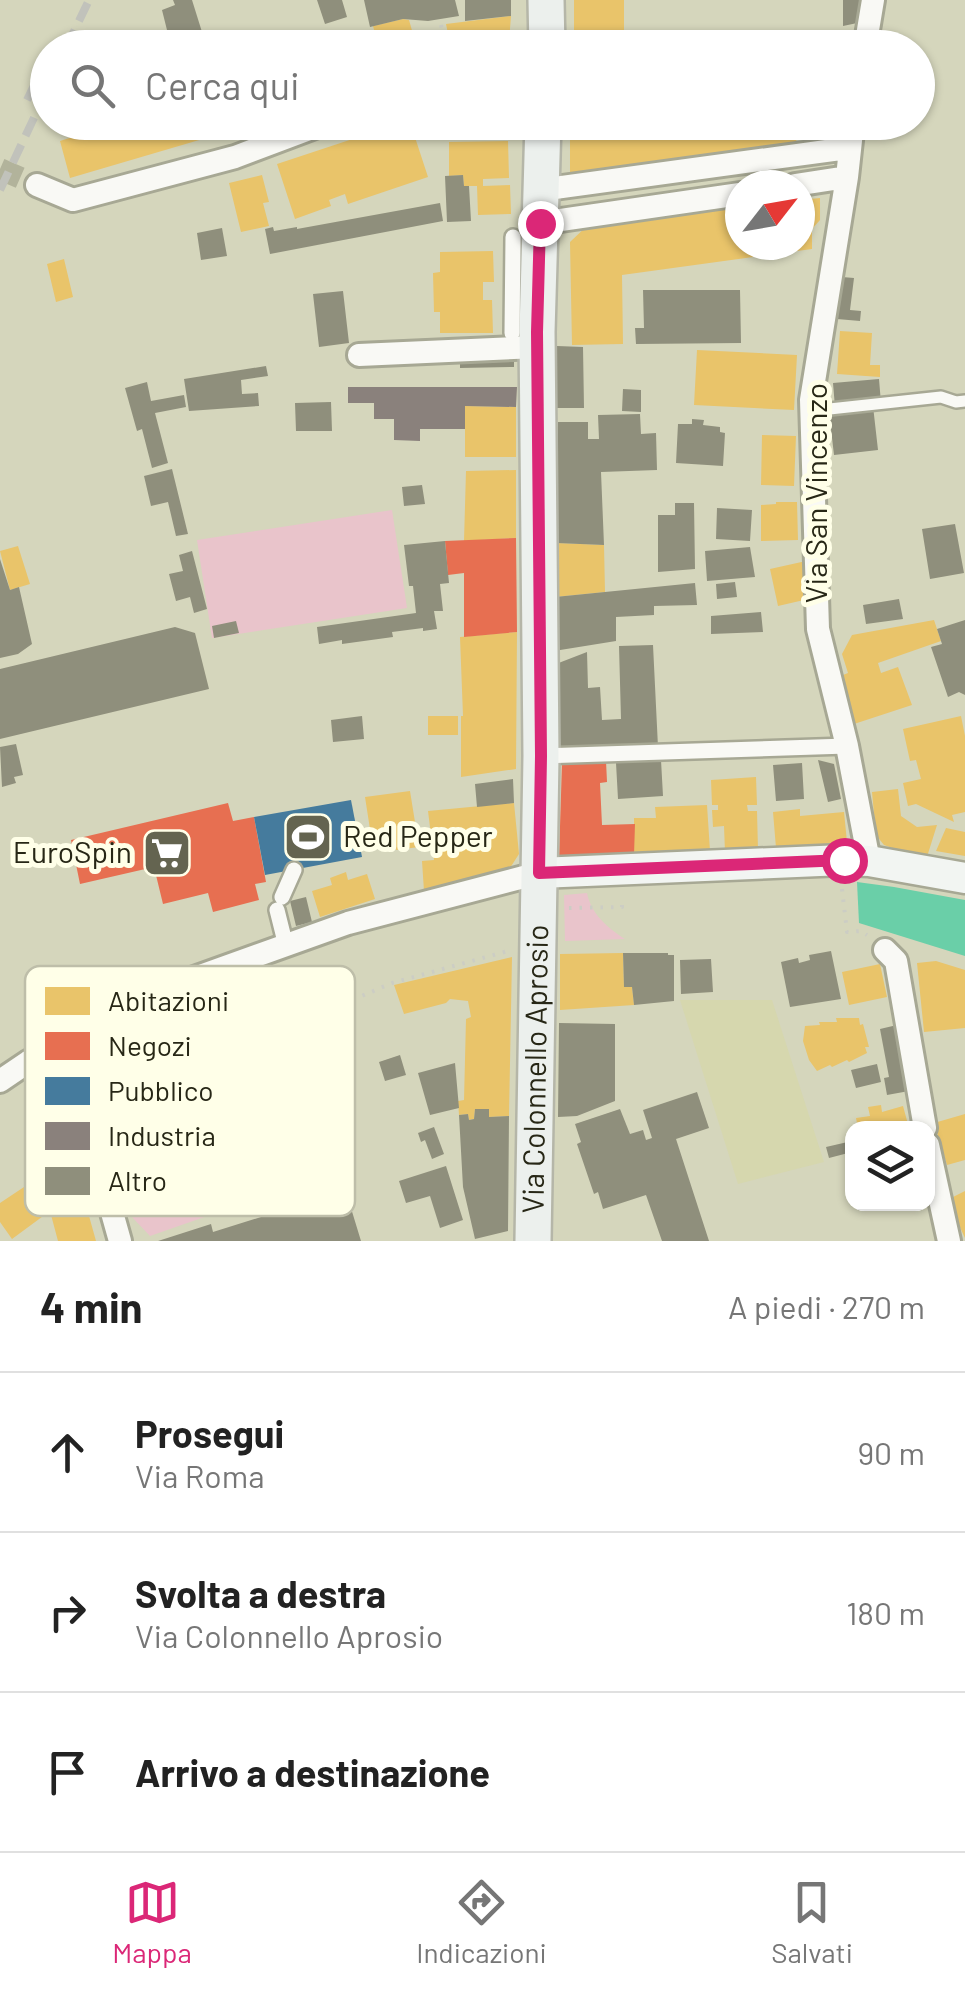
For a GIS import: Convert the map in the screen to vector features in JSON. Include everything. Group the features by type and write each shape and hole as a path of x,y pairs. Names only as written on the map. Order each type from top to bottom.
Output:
{"main road":[{"path":"546,0 547,30"},
{"name":"Via Colonnello Aprosio","path":"527,1239 541,756 525,340 531,217 541,140"},
{"path":"539,873 869,861 965,878"}],"street":[{"path":"868,30 873,0"},
{"path":"37,185 73,200 236,157 281,140"},
{"name":"Via San Vincenzo","path":"850,140 812,411 818,629 847,746 869,861"},
{"path":"531,217 848,148"},
{"path":"815,182 847,177"},
{"path":"531,217 725,196"},
{"path":"359,355 525,340"},
{"path":"541,756 847,746"},
{"path":"286,946 280,903 294,870"},
{"path":"229,966 348,923 539,873"},
{"path":"885,950 896,961 924,1121"},
{"path":"0,1081 25,1064"},
{"path":"935,1177 949,1241"},
{"path":"113,1216 120,1241"}],"lane":[{"path":"812,411 941,397 965,401"}],"path":[{"path":"440,25 441,30"},
{"path":"831,886 842,885 847,932 861,931 885,950"},
{"path":"355,999 392,983 514,949"}],"shaded area":[{"path":"392,510 407,608 212,638 197,540"},
{"path":"857,882 965,900 965,956 859,923"},
{"path":"587,893 601,920 625,939 565,941 564,895"},
{"path":"680,1000 772,1000 824,1162 738,1184"},
{"path":"132,1216 207,1216 150,1236"}],"building: Abitazioni":[{"path":"574,0 624,0 624,30 574,30"},
{"path":"511,16 510,30 447,30 446,24"},
{"path":"403,19 409,20 412,30 374,30 373,26"},
{"path":"63,140 199,140 70,178 60,141"},
{"path":"350,140 416,140 428,177 348,204 345,194 329,200 331,206 295,219 277,164"},
{"path":"570,140 796,140 797,146 570,175"},
{"path":"508,141 509,178 483,179 483,186 510,185 511,214 478,215 477,186 464,186 463,175 449,176 449,142"},
{"path":"262,175 269,202 263,203 269,226 241,232 229,183"},
{"path":"815,198 820,198 820,220 815,226"},
{"path":"725,209 725,260 732,260 622,275 623,344 572,345 570,242 589,224"},
{"path":"493,251 494,282 483,282 483,300 492,300 493,333 440,333 440,312 434,312 433,273 440,272 440,252"},
{"path":"64,259 73,297 56,302 47,264"},
{"path":"840,331 872,333 870,365 880,365 880,377 837,374"},
{"path":"697,350 797,355 794,410 694,405"},
{"path":"465,406 516,407 516,457 465,457"},
{"path":"762,435 796,436 794,486 761,485"},
{"path":"516,470 516,538 464,541 466,471"},
{"path":"797,502 798,540 761,541 761,505"},
{"path":"556,543 604,545 605,592 555,597"},
{"path":"18,546 30,584 10,590 0,551"},
{"path":"806,561 804,600 778,606 770,569"},
{"path":"934,620 941,641 878,663 881,673 898,667 912,705 854,724 838,677 848,673 842,654 852,635"},
{"path":"517,632 516,769 461,777 460,637"},
{"path":"428,716 458,716 458,735 428,735"},
{"path":"961,716 965,736 965,812 952,815 954,822 916,804 908,806 903,783 921,779 916,760 910,761 903,729"},
{"path":"756,777 757,805 747,805 748,811 757,811 758,850 725,852 724,826 713,827 712,810 718,810 718,805 712,805 711,780"},
{"path":"898,789 901,816 917,827 937,825 926,860 884,845 876,835 872,792"},
{"path":"410,791 419,847 396,850 395,839 372,842 365,797"},
{"path":"514,803 519,854 510,868 424,891 422,861 434,860 428,811"},
{"path":"707,805 710,851 634,855 634,818 656,818 655,807"},
{"path":"800,809 800,816 844,812 847,842 776,848 773,812"},
{"path":"946,828 965,832 965,856 936,851"},
{"path":"346,872 348,880 367,874 375,899 320,917 312,891 332,885 330,878"},
{"path":"623,953 624,987 632,987 634,1005 560,1010 560,954"},
{"path":"512,957 509,1116 489,1117 489,1109 475,1109 474,1119 469,1120 468,1114 459,1115 458,1101 464,1100 466,1019 471,1017 468,1001 450,999 404,1014 394,985"},
{"path":"936,961 965,970 965,1028 924,1032 917,963"},
{"path":"880,964 887,997 849,1005 842,972"},
{"path":"836,1018 859,1018 869,1047 865,1047 867,1053 817,1071 803,1041 805,1026 837,1022"},
{"path":"881,1105 882,1112 903,1106 907,1121 857,1121 856,1118 870,1116 868,1107"},
{"path":"965,1114 965,1160 947,1165 935,1123"},
{"path":"25,1186 25,1216 43,1216 12,1239 0,1222 0,1203"},
{"path":"965,1191 965,1238 947,1200"},
{"path":"51,1216 89,1216 96,1241 58,1241"}],"building: Negozi":[{"path":"516,538 517,632 464,637 464,573 448,575 445,541"},
{"path":"606,761 607,782 600,783 602,825 635,824 634,855 559,858 562,763"},
{"name":"EuroSpin","path":"228,803 233,821 254,817 266,882 255,884 259,900 213,912 208,893 163,904 154,867 80,884 71,840"}],"building: Pubblico":[{"name":"Red Pepper","path":"351,800 362,857 265,875 254,817"}],"building: Industria":[{"path":"348,387 517,387 516,407 465,406 465,429 420,429 420,441 394,440 394,419 374,419 374,403 348,403"}],"building: Altro":[{"path":"173,0 192,0 201,30 167,30 162,10 175,5"},
{"path":"317,0 342,0 347,17 325,24"},
{"path":"364,0 455,0 459,16 428,21 403,19 370,27"},
{"path":"465,0 511,0 511,16 465,21"},
{"path":"843,0 863,0 862,22 843,26"},
{"path":"463,175 464,186 469,186 471,221 447,222 445,176"},
{"path":"440,203 443,221 270,254 265,229 297,229"},
{"path":"222,228 227,256 201,260 197,233"},
{"path":"842,277 854,278 850,310 861,311 860,321 837,319"},
{"path":"643,290 740,290 741,343 636,344 635,328 644,328"},
{"path":"343,291 349,343 319,347 313,294"},
{"path":"557,346 583,347 584,408 557,408"},
{"path":"514,359 514,367 460,368 460,360"},
{"path":"266,366 268,376 241,380 242,394 258,393 259,406 189,411 184,379"},
{"path":"879,379 881,403 835,407 833,383"},
{"path":"147,382 151,401 184,395 186,407 155,413 168,463 152,468 125,388"},
{"path":"623,389 641,390 641,412 622,411"},
{"path":"331,402 332,431 296,431 295,403"},
{"path":"873,406 878,450 834,455 829,412"},
{"path":"640,414 641,434 656,433 657,470 601,472 604,545 556,543 558,422 588,422 588,439 599,439 598,415"},
{"path":"692,419 704,420 703,425 720,427 720,432 725,433 723,466 676,463 678,424 692,424"},
{"path":"172,469 188,534 176,536 168,502 151,506 144,476"},
{"path":"422,485 425,504 404,506 402,487"},
{"path":"675,503 694,503 695,569 658,572 658,515 675,515"},
{"path":"717,508 752,510 750,541 716,539"},
{"path":"955,524 964,573 930,579 922,529"},
{"path":"445,541 449,583 440,584 443,611 434,611 437,629 319,644 317,627 416,613 404,545"},
{"path":"750,547 755,577 707,581 705,551"},
{"path":"192,551 207,609 194,613 190,597 176,601 169,574 183,571 179,555"},
{"path":"0,559 10,590 19,587 32,644 18,654 0,658"},
{"path":"735,582 737,597 717,599 716,584"},
{"path":"695,583 697,605 654,606 654,615 616,617 616,641 554,651 555,597"},
{"path":"899,599 903,619 866,624 863,605"},
{"path":"761,612 763,632 711,634 711,616"},
{"path":"965,620 965,695 959,692 948,697 931,647 942,644 937,629"},
{"path":"236,621 239,633 214,638 212,626"},
{"path":"175,627 195,633 209,689 0,739 0,669"},
{"path":"653,645 658,747 560,751 556,664 587,652 588,688 600,687 602,720 621,719 619,646"},
{"path":"362,716 364,739 333,742 331,720"},
{"path":"16,744 23,775 14,777 16,783 2,787 0,747"},
{"path":"661,760 663,796 618,799 616,763"},
{"path":"818,760 834,764 841,799 828,802"},
{"path":"802,763 804,799 776,801 773,765"},
{"path":"513,779 514,803 477,807 475,784"},
{"path":"306,897 312,922 296,926 290,901"},
{"path":"831,951 841,999 790,1007 781,962 798,958 799,963 810,960 809,955"},
{"path":"623,953 674,955 674,1001 634,1005 632,987 624,987"},
{"path":"711,959 713,992 681,994 680,960"},
{"path":"559,1023 615,1024 615,1101 577,1116 558,1117"},
{"path":"897,1025 909,1091 887,1095 884,1078 889,1077 880,1029"},
{"path":"400,1055 406,1075 385,1081 379,1062"},
{"path":"455,1063 459,1108 430,1115 418,1073"},
{"path":"877,1064 881,1082 856,1088 851,1070"},
{"path":"697,1092 709,1128 676,1139 709,1241 662,1241 646,1195 603,1209 577,1144 581,1142 575,1124 620,1109 630,1134 643,1130 646,1140 652,1138 643,1110"},
{"path":"475,1109 489,1109 489,1117 509,1116 508,1231 475,1239 463,1187 459,1115 468,1114 469,1120 474,1119"},
{"path":"434,1127 444,1154 432,1159 418,1133"},
{"path":"845,1143 845,1154 829,1158 826,1147"},
{"path":"446,1166 463,1220 440,1228 430,1196 406,1203 399,1181"},
{"path":"264,1216 353,1216 361,1241 158,1241 211,1224 213,1232"}],"tunnel":[{"path":"0,169 37,185"}],"railway":[{"path":"75,30 89,0"},
{"path":"27,100 30,94"},
{"path":"0,190 30,126"}],"place":[{"name":"Red Pepper","path":"308,837"},
{"name":"EuroSpin","path":"167,853"}],"route":[{"path":"540,223 539,873 844,860"}]}
